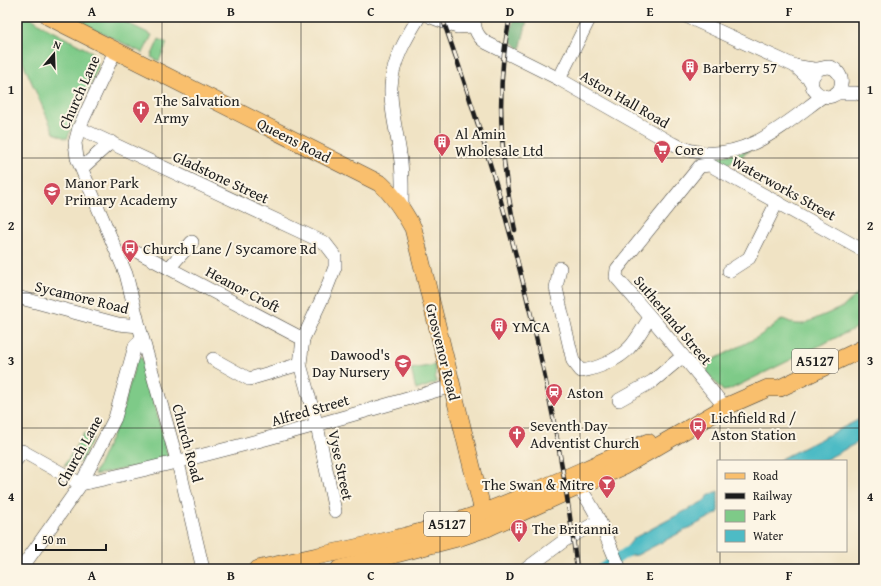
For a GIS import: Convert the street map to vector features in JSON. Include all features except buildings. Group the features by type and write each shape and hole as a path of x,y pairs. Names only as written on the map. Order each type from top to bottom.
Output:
{"main road":[{"name":"Queens Road","path":"49,17 381,184 402,208"},
{"name":"Grosvenor Road","path":"402,208 413,228 487,528"},
{"name":"A5127","path":"339,569 461,538 579,488 624,466 725,407 768,388 776,380 864,337"},
{"name":"A5127","path":"768,388 780,388 864,348"},
{"name":"A5127","path":"258,569 410,534 482,512 528,495 705,418"}],"street":[{"name":"Grosvenor Road","path":"402,208 402,177 400,153 393,113 392,84 400,54 419,17"},
{"name":"Aston Hall Road","path":"431,17 456,27 474,22 480,38 487,44 559,79 673,144 693,151 707,153 735,151 752,144 794,119 823,96 828,97 836,93 860,94"},
{"path":"559,79 590,17"},
{"path":"688,17 795,66 819,69"},
{"name":"Church Lane","path":"21,569 81,484 115,418 135,346 141,333 126,274 77,158 75,143 79,128 115,51"},
{"path":"795,66 818,94 823,96"},
{"name":"Aston Hall Road","path":"819,69 823,67 833,68 842,80 860,94"},
{"path":"809,106 815,73 819,69"},
{"path":"836,93 840,90 842,80"},
{"name":"Gladstone Street","path":"79,128 325,243 336,256 335,267 326,290 302,339"},
{"path":"82,168 111,142"},
{"name":"Waterworks Street","path":"710,165 864,251"},
{"name":"Sutherland Street","path":"710,165 700,166 617,269 616,277 725,407"},
{"path":"381,184 402,177"},
{"path":"729,271 749,258 777,202"},
{"path":"168,268 192,242"},
{"name":"Heanor Croft","path":"140,253 302,339"},
{"path":"560,268 556,288 573,361 581,371 590,370 628,349 650,318"},
{"name":"Sycamore Road","path":"17,297 118,324 141,333"},
{"name":"Church Road","path":"141,333 177,463 203,569"},
{"name":"Vyse Street","path":"302,339 300,364 317,426 335,511"},
{"path":"619,400 653,381 683,356"},
{"path":"213,359 249,379 300,364"},
{"name":"Alfred Street","path":"81,484 177,463 317,426 452,386"},
{"path":"17,459 22,451 81,484"},
{"path":"579,488 599,521 620,569"},
{"path":"526,569 565,540 599,521"}],"green space":[{"path":"17,17 30,17 46,28 92,52 98,67 67,139 54,133 17,49"},
{"path":"70,17 115,17 152,35 143,53"},
{"path":"514,17 528,17 520,50 509,38"},
{"path":"159,39 167,43 159,61 151,57"},
{"path":"751,150 726,166 712,158"},
{"path":"864,288 864,324 729,390 723,391 707,373 709,362 758,337 783,319 795,324 803,324 843,307"},
{"path":"142,357 169,460 94,475 120,418 137,358"},
{"path":"435,365 436,383 416,390 411,369"},
{"path":"84,433 93,437 81,462 64,466"}],"water":[{"path":"864,417 864,439 825,460 779,460"},
{"path":"717,492 717,514 637,555 624,557 622,553 634,538 704,501 708,496"}],"waterway":[{"path":"601,569 635,547"}],"railway":[{"path":"442,17 487,153 525,290 555,428 577,569"},
{"path":"510,17 502,70 501,124 506,177 515,230"}],"place":[{"name":"Barberry 57","path":"690,82"},
{"name":"The Salvation Army","path":"141,124"},
{"name":"Al Amin Wholesale Ltd","path":"442,157"},
{"name":"Core","path":"662,164"},
{"name":"Manor Park Primary Academy","path":"52,206"},
{"name":"Church Lane / Sycamore Rd","path":"130,263"},
{"name":"YMCA","path":"499,341"},
{"name":"Dawood's Day Nursery","path":"403,378"},
{"name":"Aston","path":"554,407"},
{"name":"Lichfield Rd / Aston Station","path":"698,441"},
{"name":"Seventh Day Adventist Church","path":"517,449"},
{"name":"The Swan & Mitre","path":"607,499"},
{"name":"The Britannia","path":"519,543"}]}
